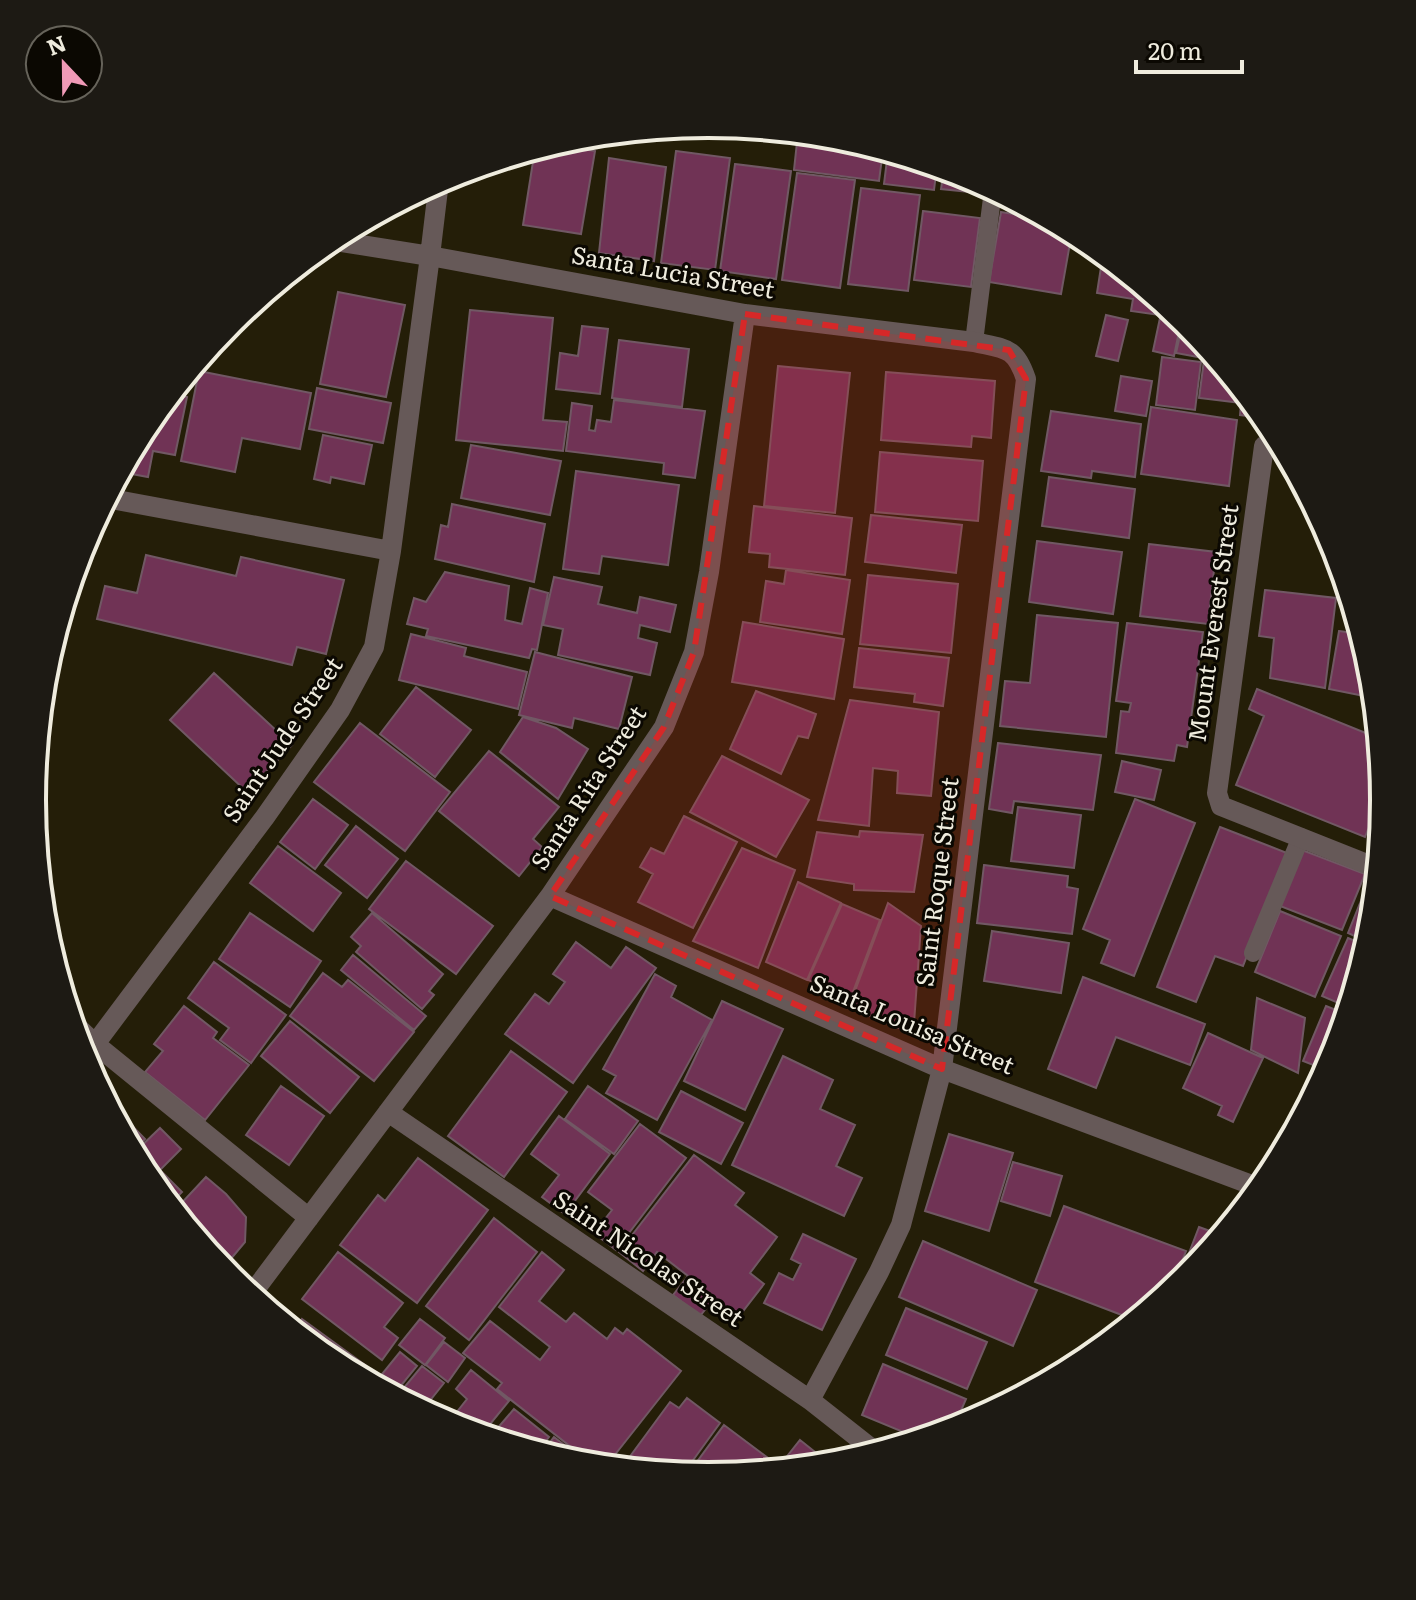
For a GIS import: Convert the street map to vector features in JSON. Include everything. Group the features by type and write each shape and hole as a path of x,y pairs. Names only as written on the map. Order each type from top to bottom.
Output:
{"street":[{"name":"Saint Jude Street","path":"95,1044 265,817 340,710 374,647 391,551 437,196"},
{"name":"Santa Lucia Street","path":"351,243 745,314 974,342 1009,350"},
{"name":"Santa Rita Street","path":"258,1285 550,896 664,727 694,652 709,572 745,314"},
{"name":"Saint Roque Street","path":"810,1400 901,1225 942,1069 1026,379 1021,362 1009,350"},
{"name":"Mount Everest Street","path":"1264,446 1217,793 1221,806 1301,837"},
{"path":"118,500 391,551"},
{"path":"1301,837 1367,864"},
{"name":"Santa Louisa Street","path":"550,896 942,1069 1247,1183"},
{"path":"91,1040 309,1218"},
{"name":"Saint Nicolas Street","path":"388,1112 810,1400 864,1443"}],"lane":[{"path":"974,342 992,202"},
{"path":"1253,953 1301,837"}],"highlighted area":[{"path":"745,314 1009,350 1026,379 942,1069 550,896 664,727 694,652"}],"building":[{"path":"797,144 881,162 879,181 794,170"},
{"path":"579,151 595,151 581,234 523,225 533,162"},
{"path":"676,151 730,158 715,270 661,263"},
{"path":"609,158 666,167 654,261 599,253"},
{"path":"887,163 935,178 934,190 884,184"},
{"path":"735,164 791,171 776,279 720,271"},
{"path":"797,173 855,180 840,288 782,280"},
{"path":"942,181 970,192 941,189"},
{"path":"861,188 920,195 908,291 848,284"},
{"path":"923,211 980,218 971,287 914,280"},
{"path":"1001,212 1016,214 1070,246 1061,294 989,282"},
{"path":"1101,268 1158,315 1131,311 1133,299 1097,293"},
{"path":"338,292 405,305 386,397 320,384"},
{"path":"470,310 553,318 543,420 567,422 563,451 456,440"},
{"path":"1106,315 1128,320 1118,361 1096,356"},
{"path":"1161,318 1178,335 1174,356 1153,351"},
{"path":"582,326 608,329 600,394 556,389 560,353 578,356"},
{"path":"1180,336 1200,357 1176,353"},
{"path":"619,340 689,349 682,407 612,398"},
{"path":"1162,357 1201,362 1195,410 1156,405"},
{"path":"1204,362 1237,403 1199,398"},
{"path":"778,366 850,373 835,513 764,506"},
{"path":"204,372 311,393 300,449 242,438 235,472 181,461 197,380"},
{"path":"886,372 995,381 991,438 972,436 971,447 881,440"},
{"path":"1121,376 1152,381 1146,416 1115,411"},
{"path":"317,388 391,403 383,443 309,429"},
{"path":"184,396 187,397 175,455 153,451 148,477 132,474 158,432"},
{"path":"614,400 705,411 695,478 663,474 664,463 566,451 572,403 592,406 589,430 595,431 597,420 611,422"},
{"path":"1151,407 1237,420 1229,486 1141,474"},
{"path":"1051,411 1141,424 1135,477 1092,471 1091,478 1041,471"},
{"path":"323,435 372,445 364,484 331,477 330,483 314,479"},
{"path":"471,445 561,461 550,515 461,498"},
{"path":"880,452 983,461 978,521 875,512"},
{"path":"576,471 679,485 668,565 602,556 599,574 563,569"},
{"path":"1049,477 1135,489 1129,538 1042,526"},
{"path":"452,504 545,524 534,582 435,559 441,525 448,527"},
{"path":"754,506 852,518 845,575 769,567 770,554 749,552"},
{"path":"871,515 962,525 956,573 865,562"},
{"path":"1037,541 1122,552 1113,614 1029,602"},
{"path":"1149,544 1216,552 1208,624 1140,616"},
{"path":"146,555 236,576 241,557 344,580 326,654 297,647 292,665 97,619 105,586 137,593"},
{"path":"786,570 850,580 842,634 760,622 766,581 784,584"},
{"path":"445,572 509,586 505,620 522,624 530,588 548,593 537,650 532,649 529,658 426,636 428,629 407,624 414,598 426,602"},
{"path":"868,575 958,584 951,653 860,644"},
{"path":"554,577 602,587 598,604 637,613 640,597 676,605 670,632 640,625 638,638 657,643 650,675 558,655 563,629 543,625"},
{"path":"1265,590 1336,598 1325,688 1270,678 1274,638 1259,636"},
{"path":"1037,615 1118,623 1106,737 1000,726 1005,681 1030,683"},
{"path":"743,622 844,639 834,699 732,682"},
{"path":"1127,623 1203,632 1187,747 1177,745 1174,761 1116,753 1121,711 1129,712 1131,703 1116,701"},
{"path":"1339,631 1348,632 1361,695 1329,689"},
{"path":"411,634 466,648 464,656 527,672 518,709 399,680"},
{"path":"859,648 949,658 943,706 914,702 915,694 854,687"},
{"path":"535,652 632,677 619,729 574,718 572,728 519,715"},
{"path":"214,673 292,745 247,792 170,720"},
{"path":"416,687 471,730 435,777 380,734"},
{"path":"1257,689 1366,733 1370,800 1369,826 1365,837 1236,785 1264,716 1249,709"},
{"path":"756,691 816,714 808,738 798,736 781,774 730,749"},
{"path":"850,700 939,712 931,796 897,793 898,771 873,768 869,826 818,820"},
{"path":"523,717 556,728 588,749 558,799 500,752"},
{"path":"360,723 450,792 405,851 314,782"},
{"path":"998,743 1101,755 1093,810 1014,801 1012,813 989,809"},
{"path":"489,751 559,807 533,839 542,847 519,876 439,811"},
{"path":"722,756 809,800 776,857 690,812"},
{"path":"1122,761 1161,770 1154,800 1115,792"},
{"path":"313,799 348,825 315,869 280,842"},
{"path":"1135,799 1195,823 1134,976 1101,963 1110,940 1083,929"},
{"path":"1018,807 1081,815 1074,868 1011,861"},
{"path":"684,816 737,842 693,928 638,902 653,874 640,867 651,848 664,854"},
{"path":"356,826 398,859 367,898 325,865"},
{"path":"1220,827 1287,853 1243,966 1215,956 1196,1002 1157,987"},
{"path":"860,831 923,835 914,892 854,890 854,884 807,877 817,832 859,837"},
{"path":"278,846 341,893 313,931 250,883"},
{"path":"742,848 795,870 758,968 693,941"},
{"path":"1302,850 1365,874 1342,930 1280,906"},
{"path":"406,861 493,926 456,974 369,909"},
{"path":"984,865 1068,876 1067,887 1078,889 1072,934 977,923"},
{"path":"798,882 841,903 807,980 766,962"},
{"path":"1362,898 1355,936 1348,933"},
{"path":"888,903 921,926 914,1023 898,1028 849,1007"},
{"path":"842,904 880,920 851,997 808,980"},
{"path":"1280,911 1341,936 1315,997 1255,972"},
{"path":"250,913 321,961 290,1007 219,959"},
{"path":"372,913 443,974 429,991 434,995 422,1009 356,952 361,946 351,937"},
{"path":"992,931 1069,943 1061,993 984,981"},
{"path":"1348,938 1354,941 1338,1003 1322,996"},
{"path":"576,942 611,968 626,947 656,968 573,1083 505,1034 535,994 549,1004 565,982 553,974"},
{"path":"353,955 426,1016 414,1030 341,970"},
{"path":"214,962 286,1015 251,1063 220,1040 229,1028 188,998"},
{"path":"323,973 342,987 348,980 414,1032 374,1081 290,1016"},
{"path":"655,974 676,986 671,997 712,1020 657,1120 606,1093 616,1076 603,1069"},
{"path":"1083,977 1205,1024 1190,1065 1116,1037 1096,1088 1048,1069"},
{"path":"1257,998 1305,1018 1298,1073 1251,1050"},
{"path":"722,1001 783,1029 745,1110 684,1081"},
{"path":"184,1006 217,1032 213,1038 249,1065 205,1120 145,1072 163,1051 154,1044"},
{"path":"1326,1006 1336,1010 1314,1065 1303,1061"},
{"path":"290,1021 359,1077 330,1113 261,1056"},
{"path":"1208,1033 1263,1058 1233,1122 1218,1115 1222,1106 1183,1088"},
{"path":"511,1051 567,1092 504,1177 448,1136"},
{"path":"783,1056 833,1080 820,1109 855,1125 836,1166 862,1178 844,1216 732,1165"},
{"path":"281,1086 324,1116 289,1165 246,1135"},
{"path":"588,1086 638,1121 614,1154 565,1119"},
{"path":"681,1091 743,1123 721,1164 659,1132"},
{"path":"559,1116 610,1154 565,1214 542,1197 559,1175 531,1154"},
{"path":"640,1124 686,1158 616,1250 594,1233 612,1210 588,1192"},
{"path":"132,1126 145,1139 142,1142"},
{"path":"160,1128 181,1149 160,1170 182,1192 178,1196 158,1168 143,1144"},
{"path":"949,1134 1013,1153 989,1231 925,1211"},
{"path":"694,1155 744,1193 735,1205 777,1237 750,1273 764,1284 733,1324 708,1306 700,1316 673,1295 688,1276 657,1252 643,1271 619,1252"},
{"path":"418,1158 488,1210 417,1303 340,1245 378,1195 385,1201"},
{"path":"1013,1162 1062,1176 1050,1216 1001,1201"},
{"path":"206,1177 246,1217 245,1242 231,1259 210,1236 182,1202"},
{"path":"1064,1206 1186,1251 1176,1268 1123,1315 1035,1282"},
{"path":"494,1218 537,1252 469,1340 426,1306"},
{"path":"1199,1227 1210,1231 1206,1236 1188,1255"},
{"path":"803,1234 856,1259 822,1330 764,1303 779,1273 793,1280 801,1264 791,1259"},
{"path":"923,1241 1037,1290 1013,1346 899,1297"},
{"path":"338,1252 403,1303 384,1327 398,1338 382,1360 302,1299"},
{"path":"542,1252 564,1270 539,1301 566,1322 574,1313 607,1339 615,1328 623,1334 627,1329 681,1371 615,1455 571,1447 497,1389 502,1383 463,1353 490,1321 540,1360 550,1347 499,1307"},
{"path":"906,1308 987,1342 967,1389 886,1355"},
{"path":"302,1319 365,1365 340,1350 300,1321"},
{"path":"420,1319 445,1338 425,1365 399,1345"},
{"path":"444,1342 465,1358 448,1382 426,1365"},
{"path":"400,1352 417,1366 401,1386 382,1374"},
{"path":"883,1364 966,1399 960,1412 903,1432 862,1415"},
{"path":"422,1366 444,1383 430,1401 404,1388"},
{"path":"471,1370 509,1401 489,1425 456,1413 467,1399 456,1389"},
{"path":"687,1398 720,1423 692,1462 630,1457 670,1402 679,1408"},
{"path":"514,1409 549,1437 546,1441 498,1428"},
{"path":"724,1425 769,1459 751,1461 697,1462"},
{"path":"554,1437 565,1446 550,1442"},
{"path":"800,1440 816,1452 794,1456 787,1457"}]}
